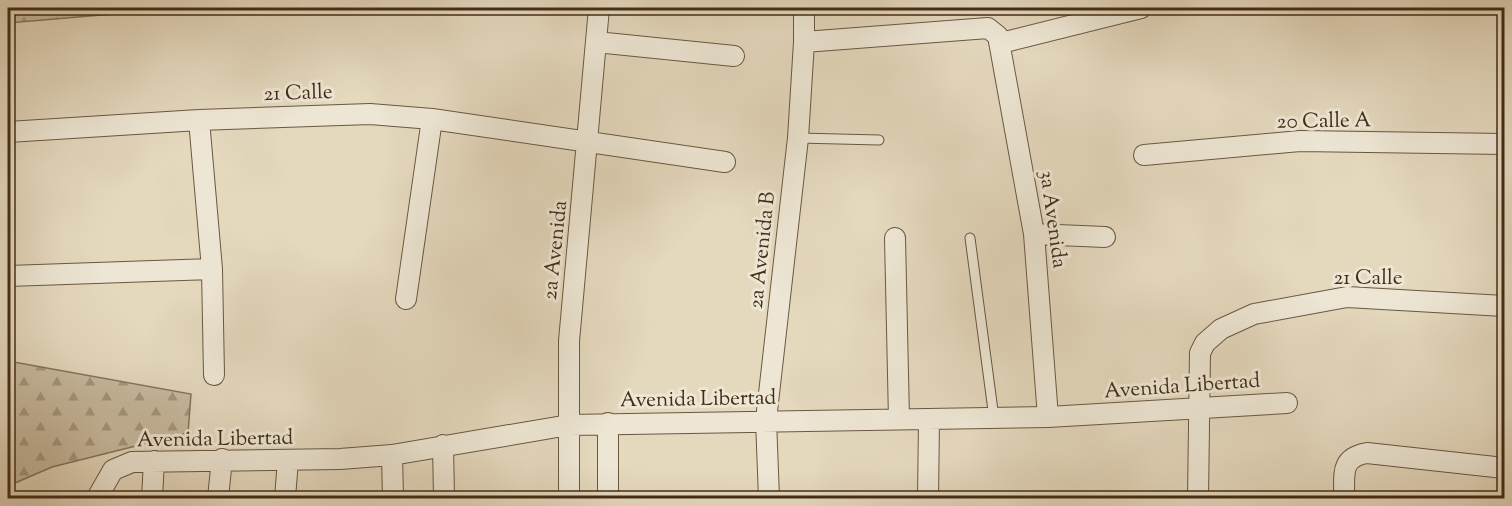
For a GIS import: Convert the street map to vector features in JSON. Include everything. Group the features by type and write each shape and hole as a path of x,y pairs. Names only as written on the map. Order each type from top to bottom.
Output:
{"street":[{"name":"2a Avenida","path":"569,498 569,341 589,143 599,8"},
{"name":"2a Avenida B","path":"769,498 766,420 798,138 804,8"},
{"path":"804,42 988,28 998,37 1141,8"},
{"name":"3a Avenida","path":"998,37 1034,234 1048,417"},
{"path":"596,42 734,56"},
{"name":"21 Calle","path":"8,132 199,120 370,114 432,119 725,162"},
{"path":"406,298 432,119"},
{"path":"199,120 212,269 214,375"},
{"name":"20 Calle A","path":"1144,155 1300,141 1504,144"},
{"path":"1034,234 1105,237"},
{"path":"895,238 898,419"},
{"path":"8,276 212,269"},
{"name":"21 Calle","path":"1200,407 1200,353 1204,343 1221,329 1254,314 1347,297 1504,306"},
{"name":"Avenida Libertad","path":"97,498 113,470 132,462 222,459 288,460 392,455 569,425 766,420 898,419 929,421 1048,417 1287,403"},
{"path":"1198,498 1200,407"},
{"path":"928,498 929,421"},
{"path":"608,423 608,498"},
{"path":"443,445 444,498"},
{"path":"1344,498 1346,464 1354,455 1367,453 1504,468"},
{"path":"392,455 393,498"},
{"path":"218,498 222,459"},
{"path":"285,498 288,460"},
{"path":"152,498 154,461"}],"lane":[{"path":"798,138 879,140"},
{"path":"970,238 994,418"}],"green space":[{"path":"8,8 184,8 8,23"},
{"path":"8,361 191,394 188,433 52,467 8,486"}]}
